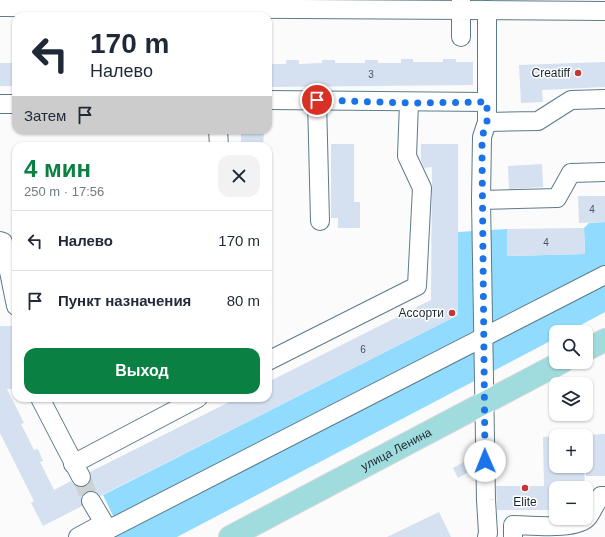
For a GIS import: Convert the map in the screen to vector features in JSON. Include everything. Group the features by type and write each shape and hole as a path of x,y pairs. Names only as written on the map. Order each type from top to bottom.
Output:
{"main road":[{"path":"593,346 605,340"},
{"name":"улица Ленина","path":"230,537 485,401 549,369"}],"street":[{"path":"461,37 464,5"},
{"path":"0,7 217,12 464,5 487,10 605,11"},
{"path":"485,536 485,401 481,200 482,137 487,122 487,10"},
{"path":"487,122 538,121 571,100 605,98"},
{"path":"272,100 409,103 487,102"},
{"path":"317,100 320,221"},
{"path":"272,360 417,286 422,188 407,156 409,103"},
{"path":"0,104 12,104"},
{"path":"481,200 557,198 571,173 605,172"},
{"path":"0,241 3,242 12,286"},
{"path":"94,537 605,275"},
{"path":"42,402 77,470 191,402"},
{"path":"513,537 513,525 570,526 585,520 595,503 601,496 605,496"},
{"path":"78,537 104,523 91,501"}],"shaded area":[{"path":"605,222 605,312 581,325 549,325 549,342 177,537 112,537 121,532 103,495 458,315 458,232 507,229 508,256 585,254 584,228 589,223"}],"building":[{"path":"401,59 413,59 413,62 443,62 443,59 456,59 456,62 473,62 473,85 272,87 272,64 286,64 286,60 299,60 299,64 322,63 322,60 335,60 335,63 365,63 365,60 378,60 378,63 401,63"},
{"path":"605,62 605,87 542,90 543,102 521,103 519,65"},
{"path":"0,63 12,63 12,86 0,86"},
{"path":"241,134 264,134 263,142 241,142"},
{"path":"331,144 354,144 354,202 360,202 360,228 338,228 338,218 331,218"},
{"path":"421,144 458,144 458,315 100,496 96,492 86,492 82,496 82,506 43,526 31,503 34,501 0,433 0,326 12,326 12,389 7,389 12,402 14,402 24,423 21,424 34,450 38,449 43,461 40,462 54,490 71,481 76,486 85,486 90,482 90,472 229,402 272,402 272,380 431,300 432,167 424,168 421,160"},
{"path":"542,164 543,187 509,189 508,166"},
{"path":"578,196 605,196 605,222 579,223"},
{"path":"584,228 585,254 507,256 507,229"},
{"path":"605,434 605,476 586,476 586,473 593,473 593,435"},
{"path":"543,437 549,437 549,473 584,473 585,481 549,481 549,510 497,510 496,486 544,486"},
{"path":"464,462 469,472 458,478 453,468"},
{"path":"439,512 451,537 387,537"}],"tunnel":[{"path":"81,477 91,501"}],"place":[{"name":"Creatiff","path":"578,73"},
{"name":"Ассорти","path":"452,313"},
{"name":"Elite","path":"525,488"}],"route":[{"path":"317,100 409,103 487,102 487,122 482,137 481,200 485,461"}]}
